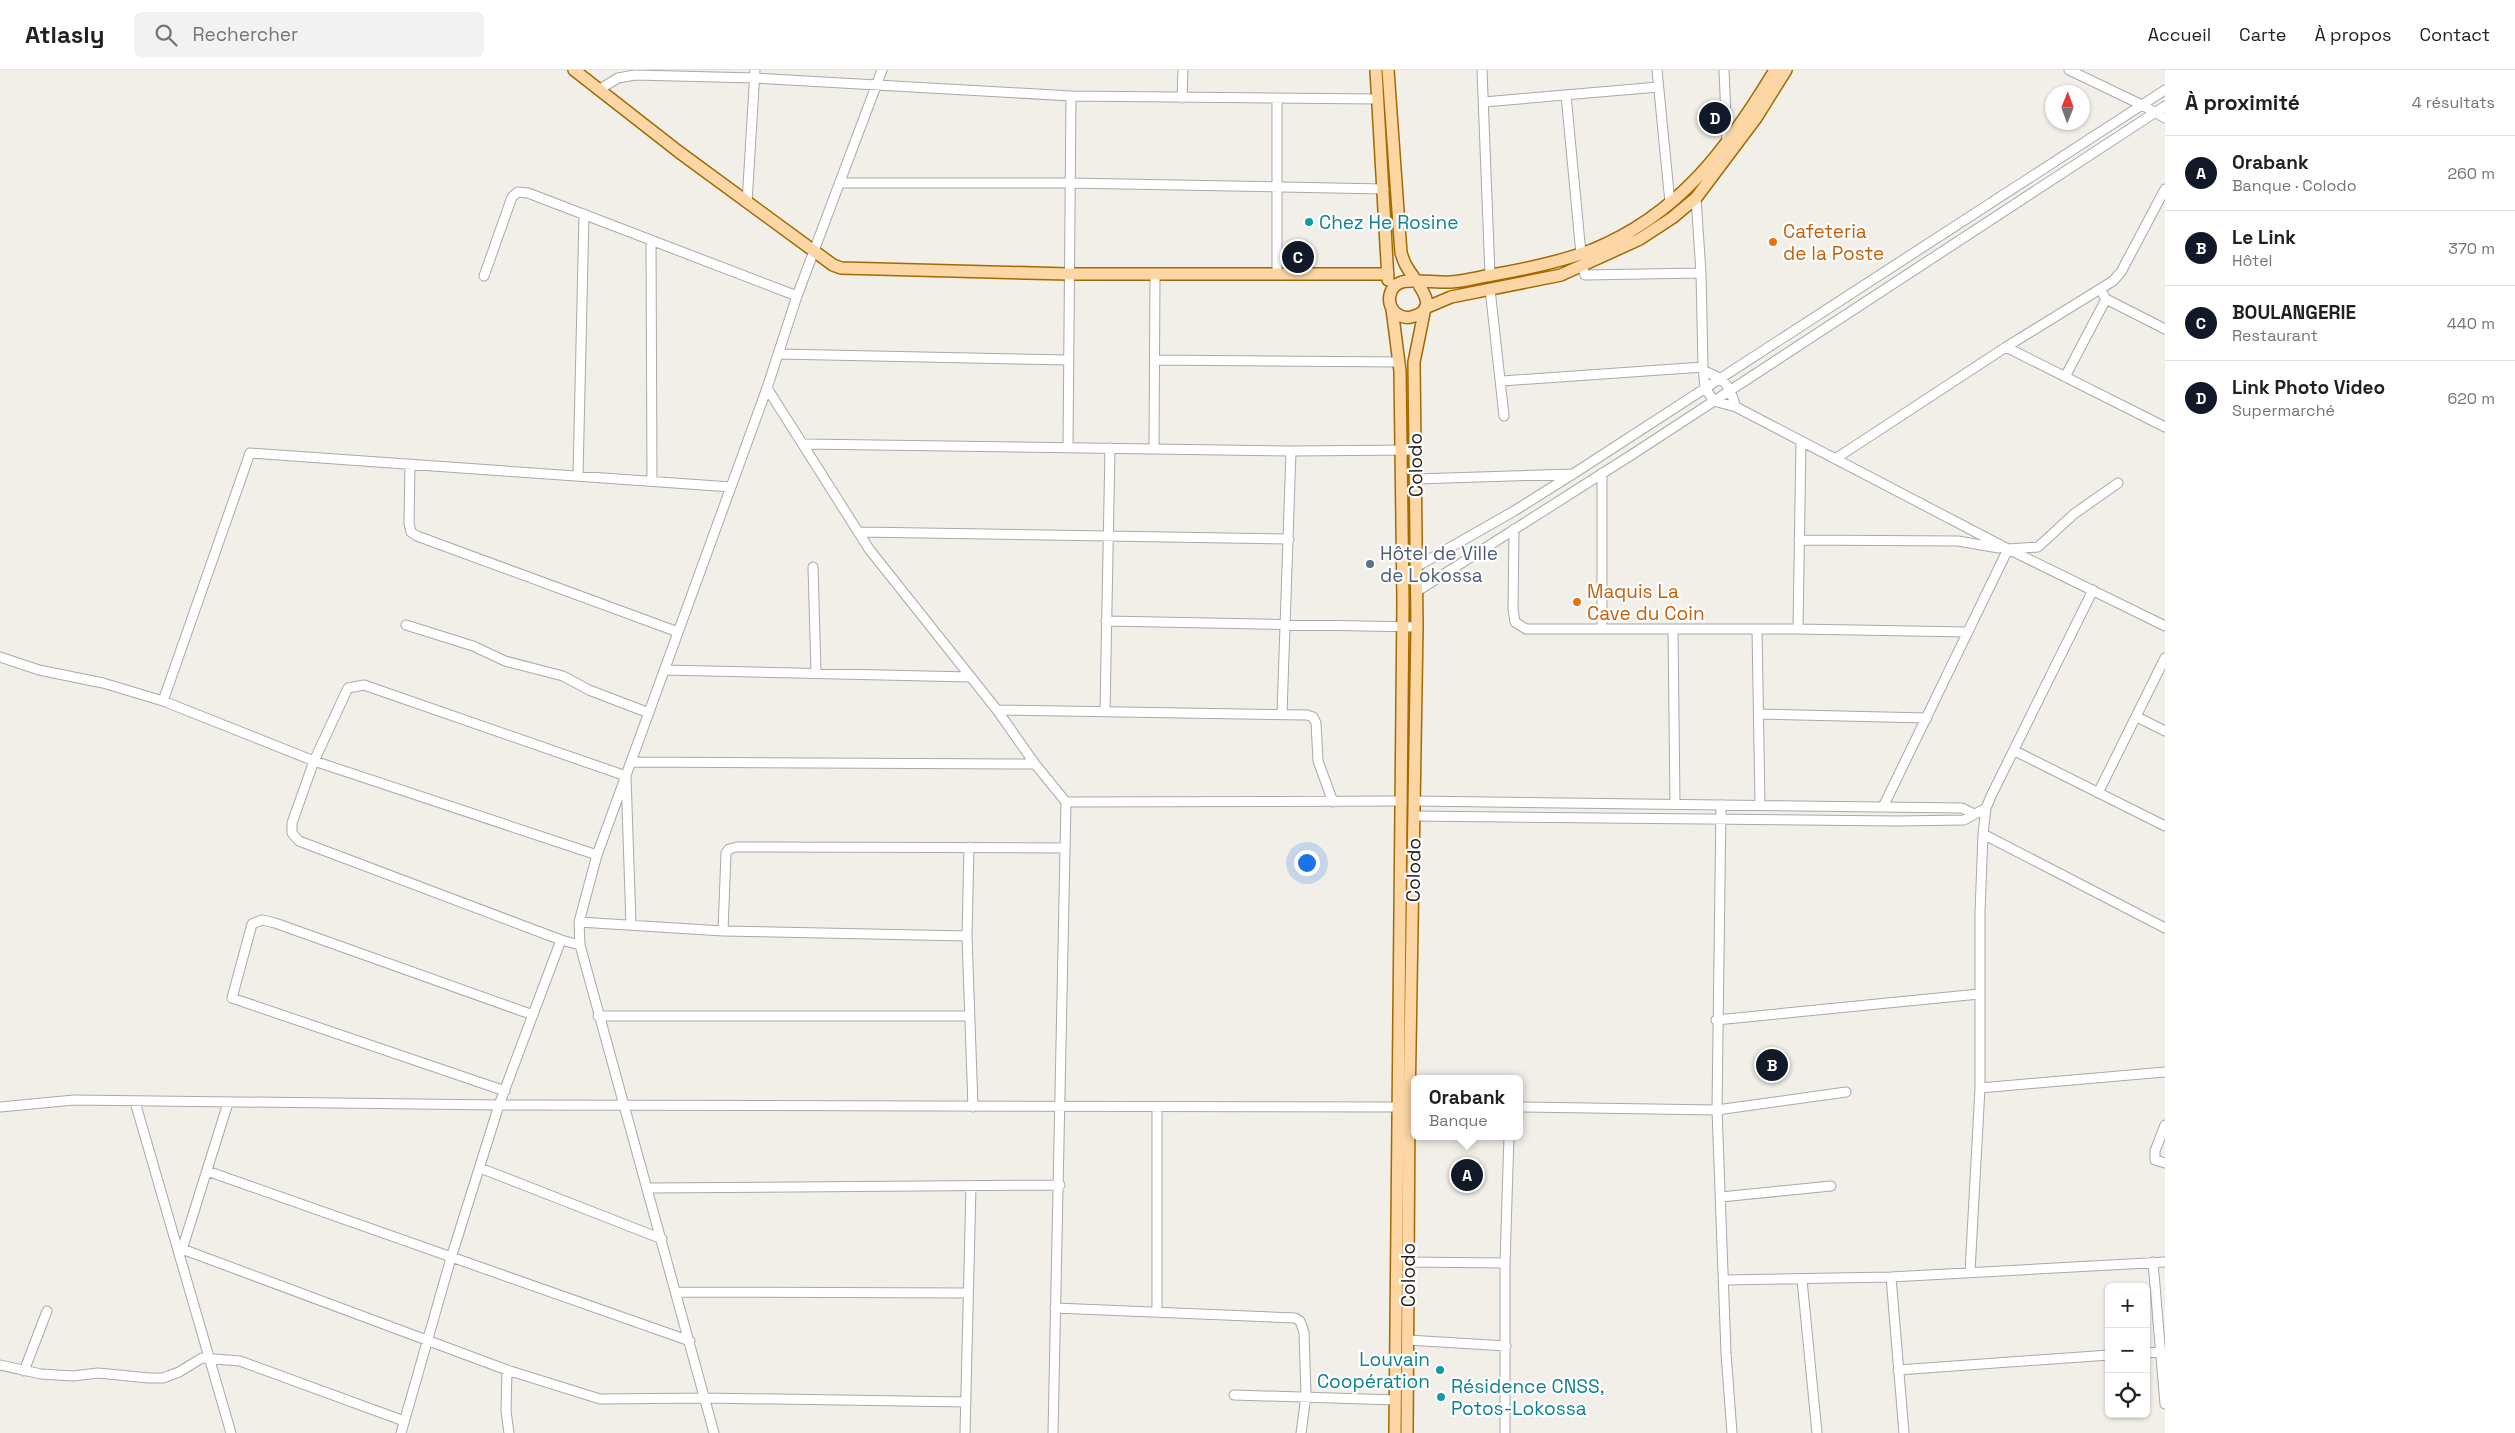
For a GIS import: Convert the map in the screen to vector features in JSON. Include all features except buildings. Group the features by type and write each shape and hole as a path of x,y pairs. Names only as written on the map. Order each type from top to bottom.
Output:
{"main road":[{"path":"574,70 747,203 814,252 841,268 1068,274 1388,274"},
{"name":"Colodo","path":"1376,70 1390,305 1399,362 1402,802 1397,1107 1396,1433"},
{"path":"1388,70 1401,253 1406,266 1416,282 1424,289 1427,298 1425,308"},
{"path":"1775,70 1727,143 1706,171 1670,204 1629,232 1581,254 1532,267 1454,282 1416,282 1407,280 1397,283 1391,290 1390,305 1399,316 1409,318 1418,315 1425,308 1451,297 1538,280 1582,266 1640,240 1672,218 1696,198 1756,118 1786,70"},
{"name":"Colodo","path":"1412,1075 1417,628 1414,362 1425,308"},
{"name":"Colodo","path":"1407,1433 1411,1140"}],"street":[{"path":"714,1433 648,1188 598,1016 580,945 580,922 597,855 767,388 797,296 882,70"},
{"path":"1182,98 1183,70"},
{"path":"1482,70 1490,276"},
{"path":"1656,70 1670,204"},
{"path":"1724,70 1727,143"},
{"path":"2069,70 2165,118"},
{"path":"747,203 755,74"},
{"path":"600,89 625,76 755,74 876,86 1070,96 1378,99"},
{"path":"1484,102 1658,87"},
{"path":"1416,567 1514,511 1573,474 2165,90"},
{"path":"1566,95 1581,254"},
{"path":"1068,447 1070,96"},
{"path":"1277,99 1277,273"},
{"path":"1416,592 1714,401 2165,106"},
{"path":"841,183 1069,183 1384,189"},
{"path":"1835,459 2006,347 2113,282 2122,272 2165,189"},
{"path":"484,276 512,197 518,192 528,193 797,296"},
{"path":"1696,198 1701,273 1703,369 1705,388 1714,401 1736,407 2008,550 2165,626"},
{"path":"578,476 584,214"},
{"path":"651,240 652,481"},
{"path":"1582,266 1585,275 1701,273"},
{"path":"1154,274 1154,448"},
{"path":"1490,289 1502,381 1504,416"},
{"path":"2100,289 2106,299 2165,329"},
{"path":"2065,377 2106,299"},
{"path":"2006,347 2165,427"},
{"path":"778,354 1068,360"},
{"path":"1155,360 1399,362"},
{"path":"1502,381 1703,369 1721,377 1730,390 1736,407"},
{"path":"767,388 805,444 868,549 997,710 1035,764 1066,802 1060,1185 1055,1308 1053,1433"},
{"path":"1798,629 1801,441"},
{"path":"805,444 1291,451 1414,450"},
{"path":"1105,710 1110,448"},
{"path":"1282,714 1291,451"},
{"path":"163,701 250,453 731,487"},
{"path":"410,464 410,532 678,632"},
{"path":"1602,473 1602,628"},
{"path":"1416,479 1573,474"},
{"path":"1799,540 1958,541 2008,550 2038,547 2074,514 2118,483"},
{"path":"1514,529 1512,609 1515,622 1526,629 1798,629 1967,632"},
{"path":"859,532 1289,539"},
{"path":"1883,808 2008,550"},
{"path":"813,567 816,673"},
{"path":"1970,1272 1980,1088 1979,994 1983,834 1986,808 2093,590"},
{"path":"1106,621 1417,628"},
{"path":"406,625 473,646 505,661 564,676 589,690 648,713"},
{"path":"1673,629 1675,804"},
{"path":"1757,629 1760,805"},
{"path":"0,657 39,670 103,682 163,701 314,761 597,855"},
{"path":"2098,793 2165,658"},
{"path":"664,670 970,677"},
{"path":"580,945 561,940 298,841 292,833 292,823 314,761 348,688 364,685 626,776"},
{"path":"997,710 1105,710 1282,714 1314,717 1320,772 1333,802"},
{"path":"1758,714 1926,718"},
{"path":"2137,717 2165,731"},
{"path":"2015,751 2165,826"},
{"path":"631,762 1035,764"},
{"path":"626,776 631,925"},
{"path":"1414,801 1962,808 1974,814"},
{"path":"1066,802 1402,802"},
{"path":"1721,805 1716,1020 1717,1110 1722,1198 1726,1353 1732,1433"},
{"path":"1414,816 1721,820 1964,820 1986,808"},
{"path":"1983,834 2165,928"},
{"path":"723,931 726,853 729,849 737,846 1065,848"},
{"path":"970,847 968,936 973,1106"},
{"path":"505,1091 232,998 252,924 262,920 275,923 533,1015"},
{"path":"580,922 723,931 968,936"},
{"path":"400,1433 451,1258 499,1105 561,940"},
{"path":"1716,1020 1979,994"},
{"path":"598,1016 969,1016"},
{"path":"1980,1088 2165,1072"},
{"path":"1523,1107 1717,1110 1846,1092"},
{"path":"0,1107 74,1100 499,1105 1411,1107"},
{"path":"135,1102 181,1252 209,1359 231,1433"},
{"path":"181,1252 228,1103"},
{"path":"1157,1107 1158,1311"},
{"path":"2165,1124 2155,1151 2155,1160 2165,1163"},
{"path":"1505,1433 1509,1140"},
{"path":"480,1168 662,1239"},
{"path":"207,1171 690,1341"},
{"path":"648,1188 1060,1185"},
{"path":"965,1433 971,1186"},
{"path":"1722,1198 1831,1186"},
{"path":"181,1252 428,1339 507,1370 600,1399 705,1398 966,1402"},
{"path":"1408,1262 1506,1263"},
{"path":"2153,1262 2165,1404"},
{"path":"1725,1280 1891,1278 2165,1262"},
{"path":"1891,1278 1904,1433"},
{"path":"1802,1280 1817,1433"},
{"path":"676,1292 968,1294"},
{"path":"1055,1308 1294,1318 1300,1321 1304,1332 1306,1396 1301,1433"},
{"path":"24,1371 47,1311"},
{"path":"1408,1340 1506,1346"},
{"path":"2150,1353 2161,1352"},
{"path":"1898,1370 2105,1355"},
{"path":"0,1365 24,1371 73,1376 98,1373 163,1378 178,1372 195,1360 209,1359 252,1364 404,1421"},
{"path":"507,1370 506,1411 509,1433"},
{"path":"1234,1395 1395,1400"}],"place":[{"name":"Link Photo Video","path":"1715,118"},
{"name":"Chez He Rosine","path":"1309,222"},
{"name":"Cafeteria de la Poste","path":"1773,242"},
{"name":"BOULANGERIE","path":"1298,257"},
{"name":"Hôtel de Ville de Lokossa","path":"1370,564"},
{"name":"Maquis La Cave du Coin","path":"1577,602"},
{"name":"Le Link","path":"1772,1065"},
{"name":"Orabank","path":"1467,1175"},
{"name":"Louvain Coopération","path":"1440,1370"},
{"name":"Résidence CNSS, Potos-Lokossa","path":"1441,1397"}]}
